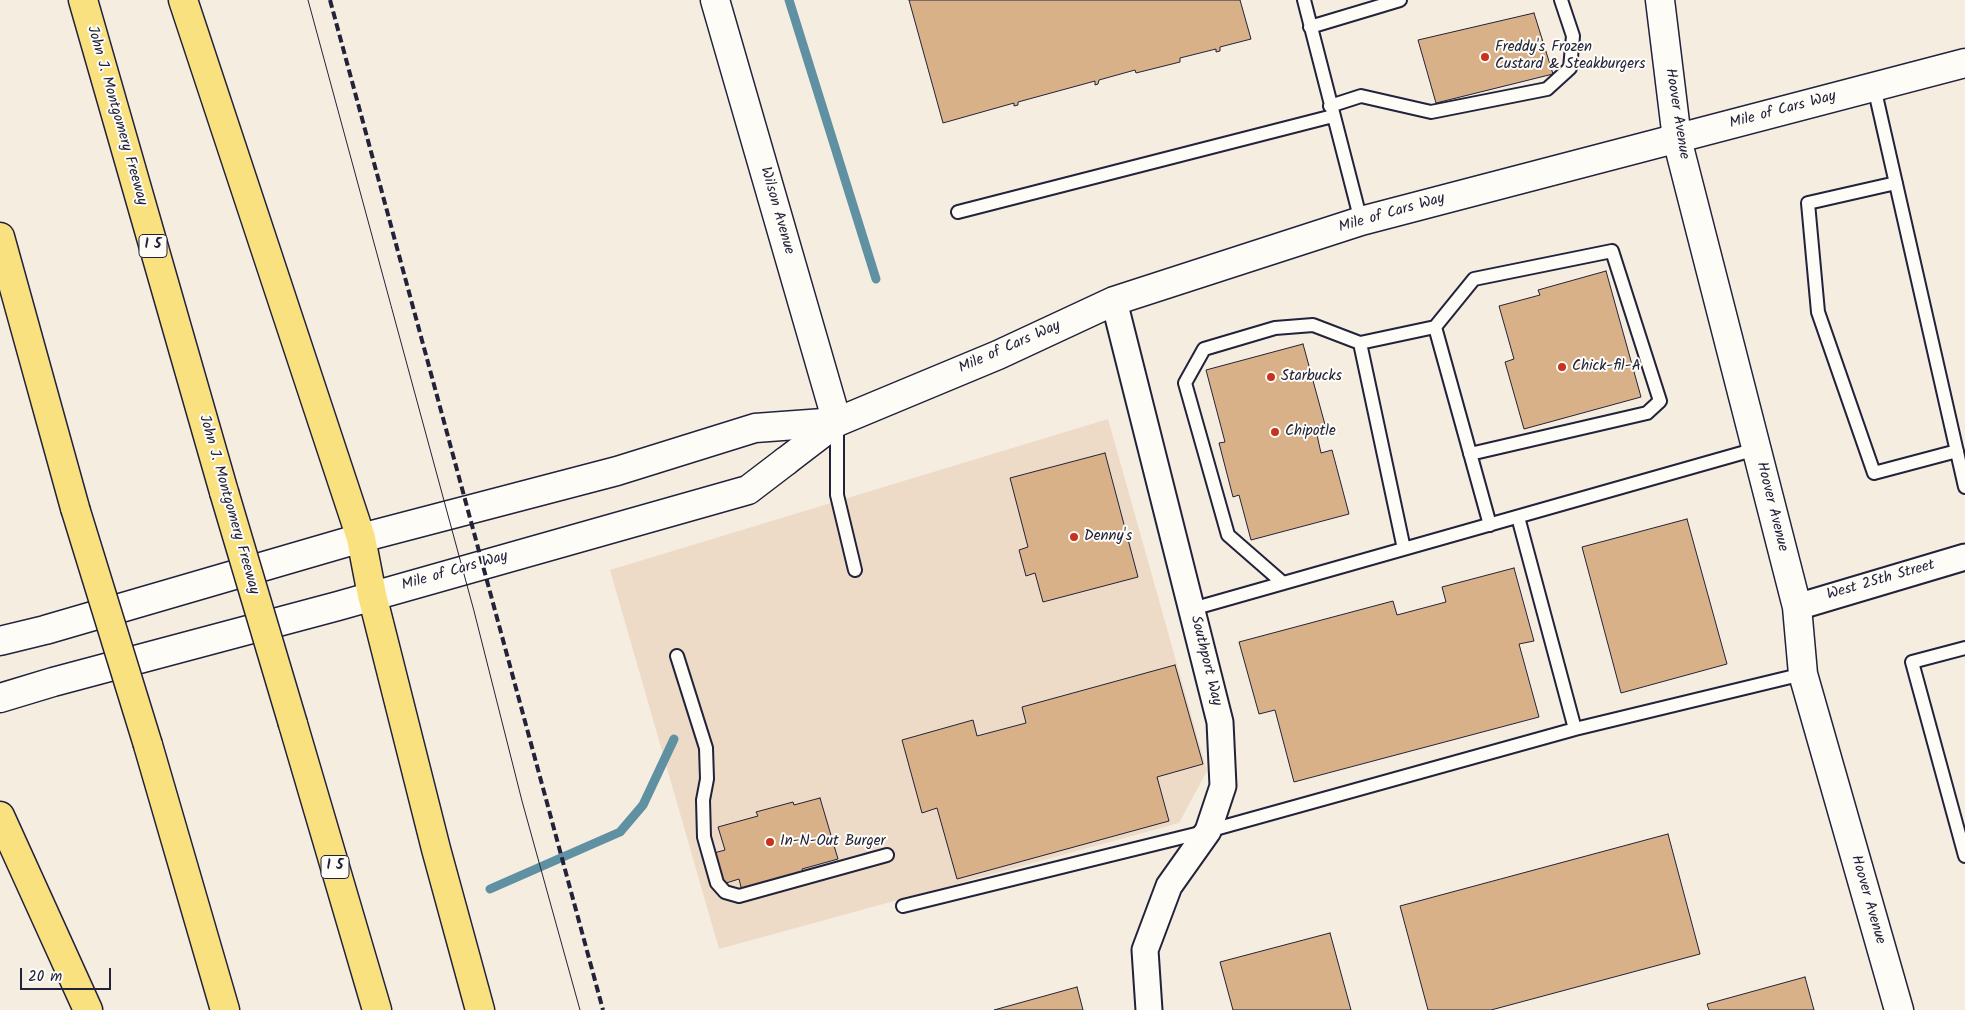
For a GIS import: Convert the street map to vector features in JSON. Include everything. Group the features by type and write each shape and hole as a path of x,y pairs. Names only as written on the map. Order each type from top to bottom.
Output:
{"highway":[{"name":"John J. Montgomery Freeway","path":"82,0 224,492 377,1010"},
{"path":"183,0 361,538 372,595 436,849 480,1010"},
{"path":"0,237 75,508 148,745 225,1010"},
{"path":"0,816 88,1010"},
{"path":"0,851 49,924"}],"main road":[{"name":"Wilson Avenue","path":"715,0 837,422"},
{"name":"Hoover Avenue","path":"1660,0 1677,139 1797,606 1803,674 1899,1010"},
{"name":"Mile of Cars Way","path":"0,698 53,682 338,606 748,490 837,422 998,355 1114,302 1361,221 1965,63"},
{"name":"Mile of Cars Way","path":"0,640 45,630 361,538 617,470 755,428 837,422"}],"street":[{"name":"Southport Way","path":"1114,302 1220,722 1223,786 1208,831 1169,886 1146,950 1149,1010"},
{"name":"West 25th Street","path":"1797,606 1965,556"}],"lane":[{"path":"1304,0 1361,221"},
{"path":"1310,27 1400,0"},
{"path":"958,212 1332,111 1361,96 1431,112 1547,89 1570,68 1573,36 1561,0"},
{"path":"1874,87 1965,487"},
{"path":"1896,183 1808,203 1818,312 1874,473 1957,451"},
{"path":"1283,583 1228,534 1185,383 1204,349 1275,328 1313,325 1360,343 1435,327 1474,279 1612,251 1660,401 1647,413 1470,454"},
{"path":"1435,327 1490,525"},
{"path":"1360,343 1404,549"},
{"path":"837,422 837,495 855,570"},
{"path":"1192,609 1756,450"},
{"path":"1518,517 1575,729"},
{"path":"1965,648 1912,662 1965,856"},
{"path":"677,656 706,748 707,779 702,800 704,837 717,883 725,892 739,896 887,855"},
{"path":"903,906 1208,831 1575,729 1803,674"}],"shaded area":[{"path":"1108,419 1207,771 1179,823 719,949 610,570"}],"building":[{"path":"909,0 1240,0 1251,39 1220,47 1220,51 1216,52 1216,49 1180,58 1180,62 1136,73 1135,70 1099,80 1098,84 1095,85 1095,81 1018,102 1018,105 1014,106 1014,103 943,123"},
{"name":"Freddy's Frozen Custard & Steakburgers","path":"1534,13 1553,74 1436,103 1418,40"},
{"path":"1606,271 1641,397 1524,429 1505,362 1514,359 1499,306 1540,295 1538,290"},
{"path":"1303,344 1327,432 1317,435 1321,453 1332,450 1349,514 1251,540 1239,495 1233,497 1219,443 1225,442 1206,370"},
{"path":"1105,453 1138,577 1043,602 1035,573 1026,576 1019,550 1028,547 1010,478"},
{"path":"1687,519 1727,664 1621,693 1582,547"},
{"path":"1514,568 1534,641 1519,644 1539,717 1294,782 1275,710 1259,714 1239,642 1393,601 1397,615 1446,602 1442,587"},
{"path":"1175,665 1203,764 1157,777 1169,821 957,879 937,808 922,813 902,740 973,720 977,736 1026,723 1022,707"},
{"path":"820,798 838,859 802,869 804,874 742,891 739,879 723,884 714,853 725,850 718,827 758,816 756,812 793,802 794,805"},
{"path":"1668,834 1700,954 1491,1010 1428,1010 1400,906"},
{"path":"1330,933 1351,1010 1233,1010 1220,962"},
{"path":"1805,977 1814,1010 1709,1010 1707,1004"},
{"path":"1077,987 1083,1010 994,1010"}],"waterway":[{"path":"789,0 876,279"},
{"path":"490,889 620,832 643,805 674,739"}],"tram line":[{"path":"308,0 474,611 522,801 580,1010"}],"railway":[{"path":"330,0 603,1010"}],"place":[{"name":"Freddy's Frozen Custard & Steakburgers","path":"1485,57"},
{"name":"Chick-fil-A","path":"1562,367"},
{"name":"Starbucks","path":"1271,377"},
{"name":"Chipotle","path":"1275,432"},
{"name":"Denny's","path":"1074,537"},
{"name":"In-N-Out Burger","path":"770,842"}]}
